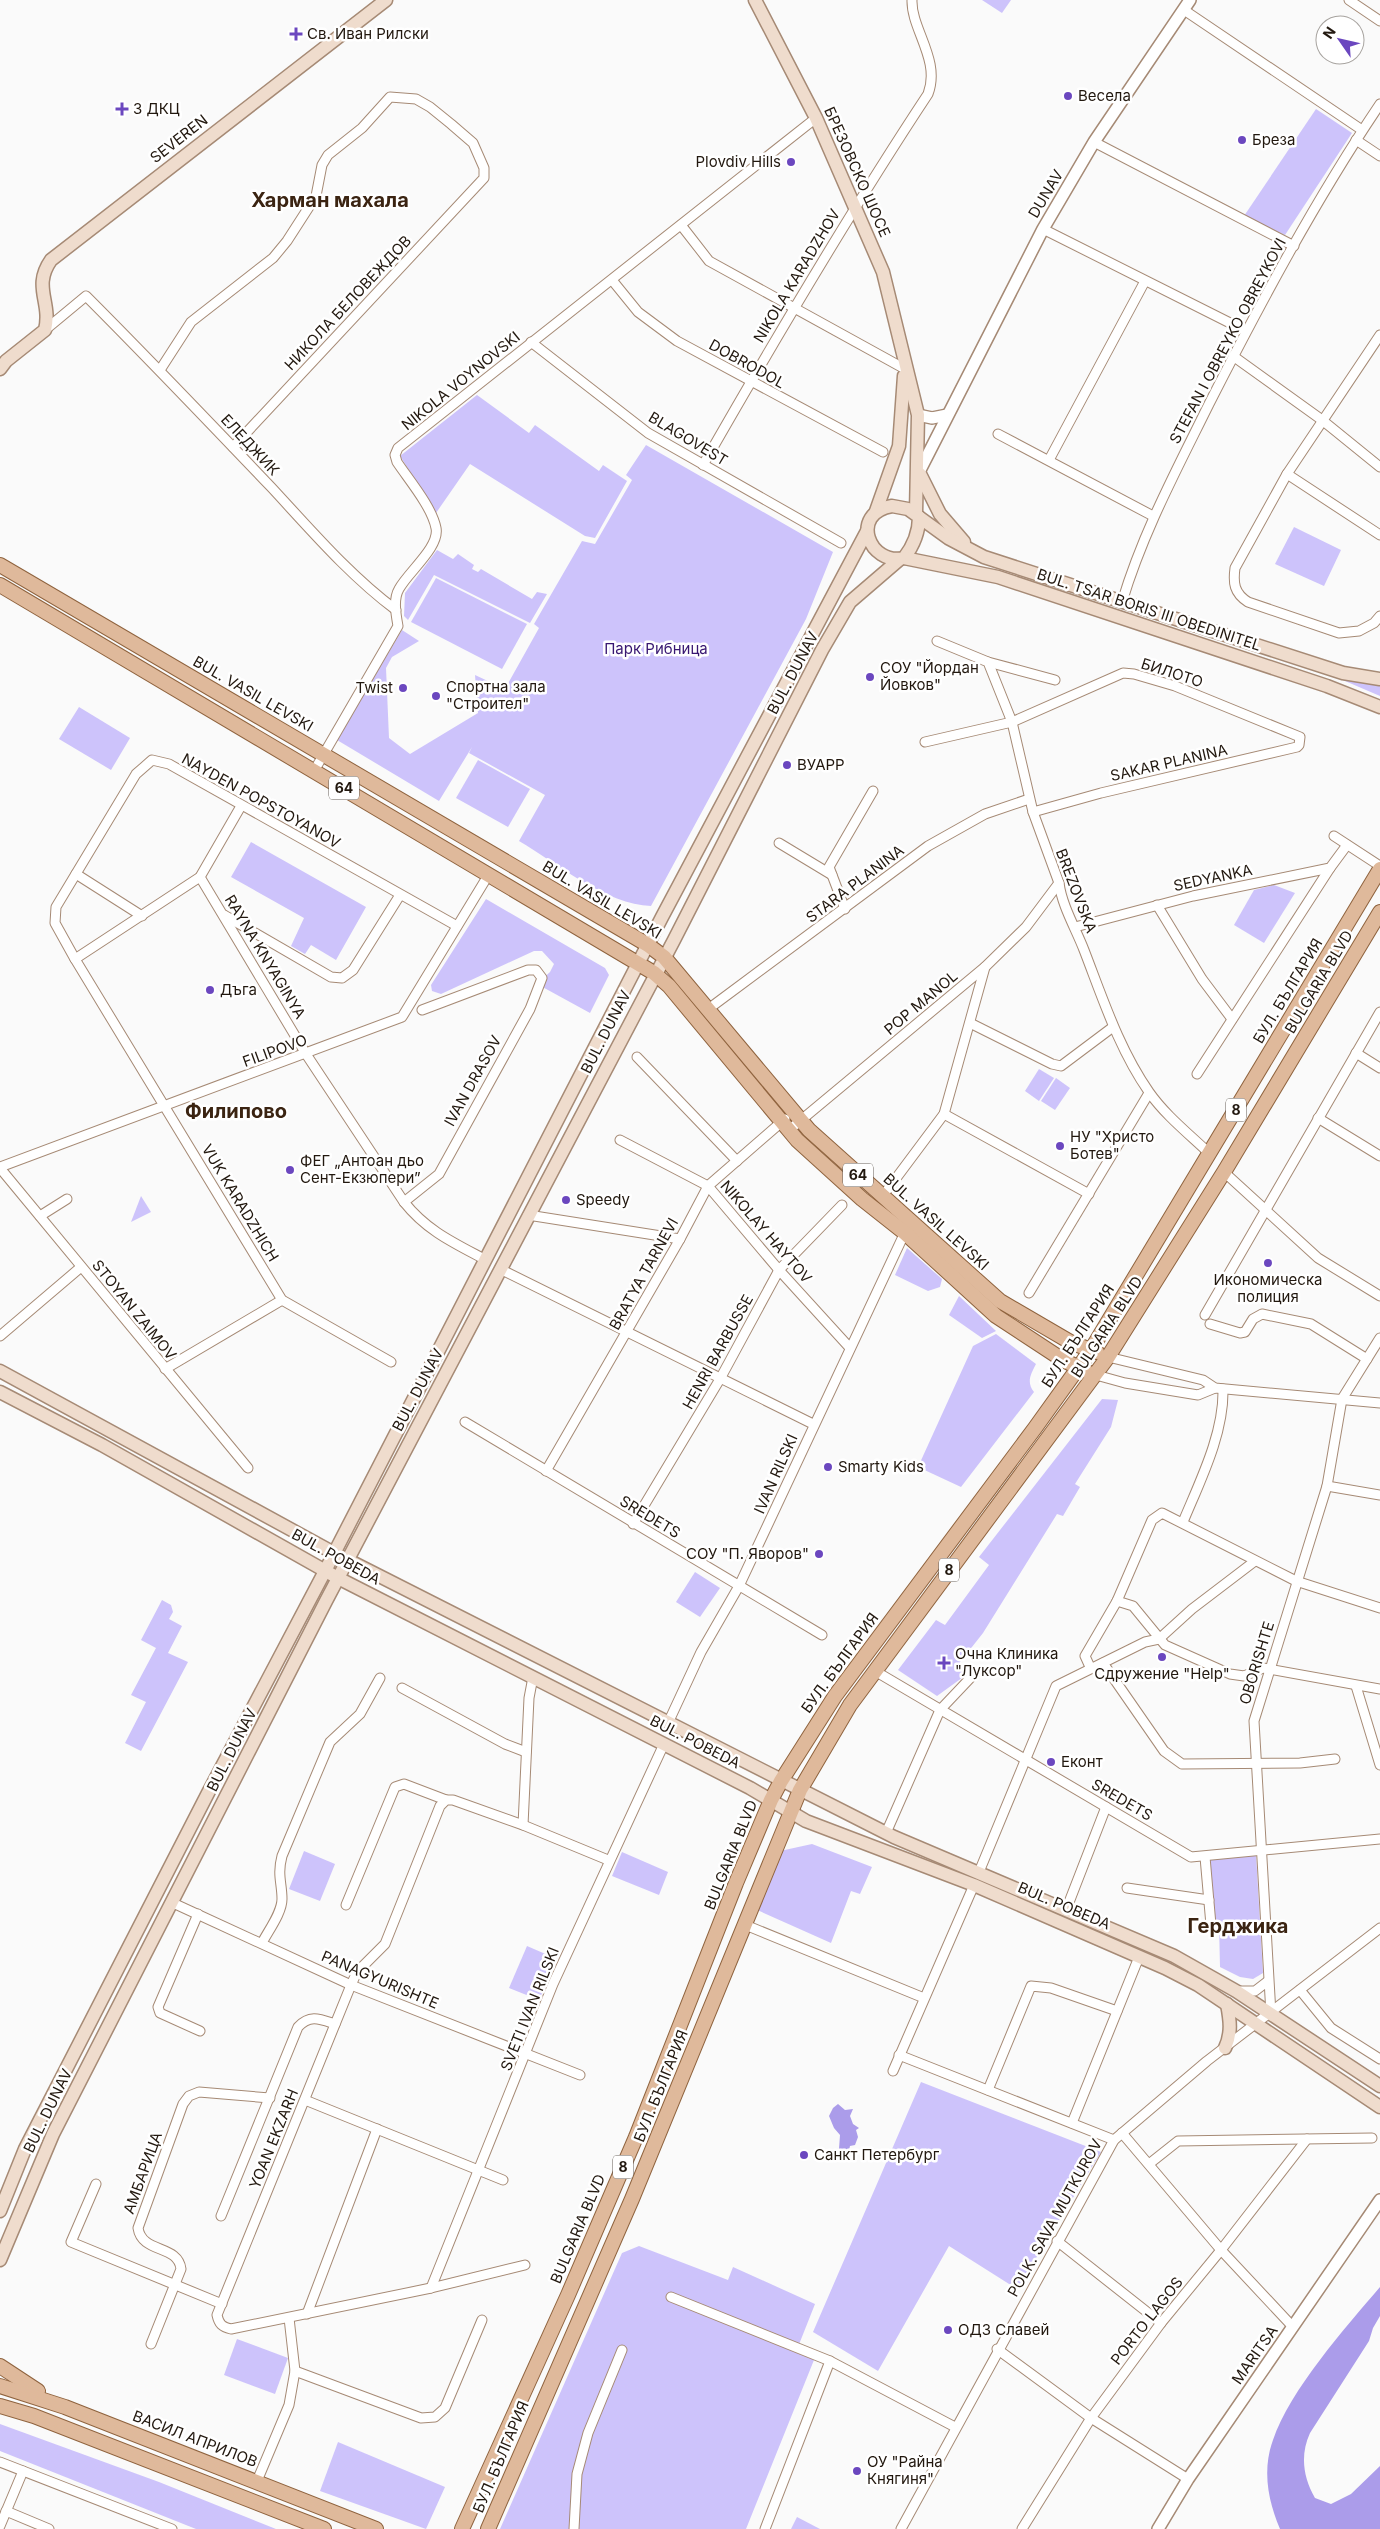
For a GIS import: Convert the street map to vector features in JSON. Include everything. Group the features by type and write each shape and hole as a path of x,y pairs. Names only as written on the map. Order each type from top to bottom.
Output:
{"main road":[{"name":"SEVEREN","path":"45,330 48,312 41,288 45,269 51,260 386,0"},
{"name":"БРЕЗОВСКО ШОСЕ","path":"754,0 816,118 883,272 892,300 905,367 918,415 918,515"},
{"path":"0,368 45,330"},
{"name":"БРЕЗОВСКО ШОСЕ","path":"876,511 898,446 905,367"},
{"path":"919,472 934,505 948,526 976,554"},
{"path":"892,506 908,509 918,515 918,533 902,558 883,555 871,544 867,531 868,522 876,511 892,506"},
{"name":"BUL. TSAR BORIS III OBEDINITEL","path":"918,515 948,538 976,554 1343,673 1380,679"},
{"name":"BUL. DUNAV","path":"0,2211 25,2149 638,963 867,531"},
{"name":"BUL. TSAR BORIS III OBEDINITEL","path":"902,558 998,577 1327,686 1380,707"},
{"name":"BUL. DUNAV","path":"0,2260 53,2134 347,1560 844,611 859,593 902,558"},
{"name":"BUL. VASIL LEVSKI","path":"0,565 664,956 796,1117 996,1316 1078,1368 1096,1375"},
{"name":"BUL. VASIL LEVSKI","path":"0,586 654,973 669,986 785,1127 851,1189 907,1227 1005,1305 1072,1343 1108,1357"},
{"name":"БУЛ. БЪЛГАРИЯ","path":"771,1800 835,1696 1091,1350 1380,867"},
{"name":"BULGARIA BLVD","path":"800,1790 850,1704 1108,1357 1224,1172 1380,912"},
{"name":"BUL. POBEDA","path":"0,1371 347,1560 781,1781 886,1833 1174,1956 1236,1991 1380,2086"},
{"name":"BUL. POBEDA","path":"0,1392 102,1445 338,1578 664,1744 771,1800 811,1824 974,1885 1190,1981 1380,2107"},
{"name":"БУЛ. БЪЛГАРИЯ","path":"488,2529 632,2199 743,1924 800,1790"},
{"name":"BULGARIA BLVD","path":"462,2529 556,2322 636,2137 771,1800"},
{"path":"1225,2048 1229,2040 1231,2026 1227,2004"},
{"path":"0,2366 65,2406"},
{"name":"ВАСИЛ АПРИЛОВ","path":"0,2386 65,2406 376,2529"},
{"path":"0,2406 34,2416 324,2529"}],"street":[{"name":"NIKOLA KARADZHOV","path":"703,465 793,307 855,205 930,89 930,61 912,0"},
{"path":"1349,0 1380,21"},
{"path":"1187,5 1362,130"},
{"name":"DUNAV","path":"919,472 1043,229 1094,142 1187,5"},
{"name":"НИКОЛА БЕЛОВЕЖДОВ","path":"160,370 192,322 266,264 282,247 316,196 322,165 328,155 362,128 390,97 416,99 430,107 473,143 484,168 484,178 233,447"},
{"name":"STEFAN I OBREYKO OBREYKOVI","path":"1122,602 1137,554 1153,516 1233,356 1294,246 1362,130 1380,104"},
{"name":"NIKOLA VOYNOVSKI","path":"314,771 398,626 396,610 398,590 433,544 437,532 432,515 397,462 395,455 398,448 816,118"},
{"path":"1356,140 1380,156"},
{"path":"1094,142 1294,246"},
{"path":"681,225 709,261 905,367"},
{"path":"1043,229 1246,332"},
{"name":"DOBRODOL","path":"612,280 638,312 669,335 751,382 883,452"},
{"path":"1049,460 1145,281"},
{"name":"ЕЛЕДЖИК","path":"45,330 86,296 160,370 319,538 379,597 396,610"},
{"path":"1380,335 1287,474 1235,568 1233,585 1240,598 1339,633 1359,631 1374,623 1380,616"},
{"name":"BLAGOVEST","path":"531,342 648,432 842,543"},
{"path":"1233,356 1322,420 1380,468"},
{"path":"918,415 932,418 947,416"},
{"path":"998,434 1153,516"},
{"path":"1287,474 1380,535"},
{"path":"937,641 988,662 1055,680"},
{"name":"BREZOVSKA","path":"988,662 1012,722 1029,798 1059,883 1061,896 1114,1027 1149,1093 1210,1154"},
{"name":"БИЛОТО","path":"925,742 1012,722 1123,673 1134,674 1174,686 1297,734"},
{"name":"SAKAR PLANINA","path":"1033,812 1101,793 1296,747 1300,740 1297,734"},
{"name":"NAYDEN POPSTOYANOV","path":"56,908 136,774 152,760 169,764 457,926"},
{"path":"845,909 829,867 874,791"},
{"name":"STARA PLANINA","path":"707,1010 928,846 985,814 1029,798"},
{"path":"75,959 200,877 241,806"},
{"path":"1334,836 1380,867"},
{"path":"779,843 832,875"},
{"path":"1197,1074 1330,868 1347,845"},
{"name":"SEDYANKA","path":"1075,927 1156,905 1330,868"},
{"path":"76,874 142,916"},
{"name":"FILIPOVO","path":"0,1168 402,1017 489,874"},
{"name":"RAYNA KNYAGINYA","path":"200,877 306,1054 404,1202 418,1219 442,1236 486,1260"},
{"name":"POP MANOL","path":"785,1127 985,967 1026,926 1059,883"},
{"path":"223,914 331,977 342,978 353,970 400,894"},
{"path":"1156,905 1202,979 1232,1019"},
{"name":"VUK KARADZHICH","path":"56,908 55,923 75,959 282,1300 391,1362"},
{"path":"888,1189 944,1114 985,967"},
{"name":"IVAN DRASOV","path":"404,1202 439,1174 530,1009 542,978 536,970 528,970 422,1010"},
{"path":"1367,1359 1311,1324 1262,1314 1253,1319 1245,1332 1240,1333 1207,1319 1266,1210 1380,1012"},
{"path":"970,1024 1052,1064 1061,1066 1114,1027"},
{"path":"1356,1053 1380,1068"},
{"path":"637,1057 737,1160"},
{"path":"1029,1293 1149,1093"},
{"path":"944,1114 1089,1194"},
{"path":"1318,1118 1380,1156"},
{"name":"BRATYA TARNEVI","path":"546,1471 680,1239 708,1186 737,1160 785,1127"},
{"name":"NIKOLAY HAYTOV","path":"620,1140 708,1186 779,1270 850,1348"},
{"name":"STOYAN ZAIMOV","path":"0,1168 248,1468"},
{"path":"1224,1172 1318,1258 1380,1296"},
{"path":"40,1216 67,1199"},
{"name":"HENRI BARBUSSE","path":"633,1524 720,1379 779,1270 842,1205"},
{"path":"528,1215 680,1239"},
{"name":"IVAN RILSKI","path":"668,1723 701,1652 739,1586 813,1424 907,1227"},
{"path":"0,1336 81,1267"},
{"path":"500,1269 628,1330 720,1379 813,1424"},
{"path":"165,1369 282,1300"},
{"name":"OBORISHTE","path":"1271,2014 1254,1721 1327,1486 1342,1399 1380,1338"},
{"path":"1108,1357 1203,1380 1219,1388 1380,1403"},
{"path":"1096,1375 1124,1383 1198,1395 1219,1388"},
{"path":"1182,1522 1201,1479 1224,1406 1219,1388"},
{"name":"SREDETS","path":"465,1422 633,1524 822,1635"},
{"path":"1327,1486 1380,1495"},
{"path":"1090,1667 1085,1656 1117,1601 1152,1520 1162,1513 1296,1581 1380,1608"},
{"path":"979,1872 1023,1760 1056,1686 1090,1667 1103,1663 1145,1642 1159,1639 1192,1608 1255,1561"},
{"path":"1117,1601 1133,1606 1152,1626 1159,1639 1165,1645 1238,1676 1263,1668 1356,1686 1380,1688"},
{"path":"1103,1663 1164,1751 1182,1764 1300,1763 1335,1759"},
{"name":"SREDETS","path":"875,1671 1023,1760 1191,1857 1380,1839"},
{"path":"886,1833 940,1710 976,1672"},
{"path":"523,1824 529,1698 533,1677"},
{"path":"262,1943 282,1900 279,1884 279,1866 282,1856 330,1742 360,1714 380,1678"},
{"path":"1356,1686 1380,1765"},
{"path":"402,1688 505,1744 526,1752"},
{"name":"SVETI IVAN RILSKI","path":"432,2288 553,1984 608,1860 664,1744"},
{"path":"346,1905 395,1787 404,1784 446,1800 453,1800 523,1824 608,1860"},
{"name":"YOAN EKZARH","path":"222,2304 351,1985 357,1972 385,1944 440,1806 446,1800"},
{"path":"1066,1910 1106,1807"},
{"path":"1205,1857 1212,1925"},
{"path":"893,2071 974,1885"},
{"path":"1127,1888 1209,1900"},
{"name":"PANAGYURISHTE","path":"173,1903 351,1985 580,2075"},
{"path":"198,1914 158,2007 160,2014 200,2031"},
{"path":"743,1924 924,1998"},
{"name":"POLK. SAVA MUTKUROV","path":"901,2529 955,2427 1114,2140 1225,2048 1380,1928"},
{"path":"1072,2123 1139,1957"},
{"path":"1236,1991 1255,1991 1268,1982"},
{"path":"988,2090 1031,1986 1051,1988 1117,2011"},
{"path":"1300,1990 1331,2028 1380,2059"},
{"path":"221,2216 298,2027 305,2019 314,2017 336,2024"},
{"path":"900,2055 1114,2140"},
{"name":"АМБАРИЦА","path":"151,2344 176,2287 181,2270 180,2261 174,2255 146,2244 139,2237 138,2228 183,2104 189,2096 199,2092 270,2098"},
{"path":"306,2100 503,2180"},
{"path":"307,2314 377,2129"},
{"path":"1122,2133 1221,2250 1293,2326"},
{"path":"1149,2164 1178,2140 1372,2138"},
{"name":"PORTO LAGOS","path":"1022,2529 1091,2418 1161,2323 1221,2250 1307,2139"},
{"path":"96,2184 71,2242 176,2287 222,2304 217,2315 218,2322 224,2327 231,2329 432,2288 524,2265"},
{"name":"MARITSA","path":"1158,2529 1188,2480 1380,2200"},
{"path":"1057,2241 1161,2323"},
{"path":"671,2297 830,2361 955,2427"},
{"path":"257,2481 289,2405 295,2371 289,2318"},
{"path":"295,2371 421,2418 435,2417 445,2408 482,2320"},
{"path":"998,2349 1091,2418 1188,2480"},
{"path":"574,2529 577,2474 588,2434 622,2350"},
{"path":"765,2529 830,2361"},
{"path":"0,2462 154,2526 172,2529"},
{"path":"0,2526 23,2471"},
{"path":"6,2511 49,2529"}],"green space":[{"path":"982,0 1011,0 1002,13"},
{"path":"1316,109 1352,133 1285,235 1244,216"},
{"path":"477,395 529,433 535,425 599,471 603,465 627,481 595,538 585,536 470,464 436,513 400,456"},
{"name":"Парк Рибница","path":"646,445 833,552 806,619 651,906 617,899 600,891 519,841 545,795 469,753 472,747 439,801 337,740 402,630 419,641 392,657 386,668 389,738 410,754 478,713 475,675 505,689 539,628 534,624 582,541 595,544 632,480 626,475"},
{"path":"1294,527 1341,550 1324,586 1275,564"},
{"path":"437,550 453,559 458,554 474,565 472,569 478,572 481,569 532,599 537,592 547,594 530,623 434,575 408,620 404,616 405,593"},
{"path":"436,578 527,624 502,669 411,622"},
{"path":"1338,678 1380,686 1380,696"},
{"path":"79,707 130,738 111,770 59,739"},
{"path":"478,760 530,789 508,827 456,798"},
{"path":"251,842 366,907 336,960 311,945 305,954 291,946 304,918 231,877"},
{"path":"1274,885 1295,893 1264,943 1234,925 1254,890"},
{"path":"486,899 605,968 609,975 590,1013 537,984 550,972 554,964 542,951 534,951 441,994 432,991 431,985"},
{"path":"1039,1069 1054,1078 1039,1101 1025,1091"},
{"path":"1056,1078 1070,1088 1055,1110 1041,1101"},
{"path":"141,1196 151,1212 131,1222"},
{"path":"907,1248 942,1279 940,1287 928,1291 895,1275"},
{"path":"959,1296 996,1331 982,1338 949,1315"},
{"path":"996,1334 1036,1364 1030,1381 1034,1392 961,1487 918,1467 973,1346"},
{"path":"1102,1399 1118,1400 1111,1427 1075,1484 1080,1487 1063,1516 1057,1514 983,1633 957,1666 966,1675 937,1696 898,1670 936,1620 945,1625 989,1565 979,1557"},
{"path":"695,1572 720,1588 700,1617 676,1602"},
{"path":"162,1600 171,1605 173,1612 169,1619 182,1626 168,1653 188,1662 141,1751 125,1743 146,1702 131,1695 156,1648 141,1640"},
{"path":"812,1844 872,1867 860,1894 851,1891 831,1943 755,1909 780,1851"},
{"path":"304,1851 335,1864 320,1901 289,1889"},
{"path":"622,1852 668,1872 659,1895 612,1876"},
{"path":"1256,1854 1263,1973 1253,1979 1240,1977 1220,1967 1219,1925 1214,1925 1210,1860"},
{"path":"527,1946 557,1959 539,2000 509,1988"},
{"path":"921,2082 1101,2152 1017,2289 949,2246 878,2371 813,2332"},
{"path":"639,2246 728,2280 733,2267 815,2304 796,2352 814,2360 746,2529 500,2529 622,2253"},
{"path":"237,2339 288,2358 275,2394 224,2375"},
{"path":"0,2424 159,2482 276,2529 196,2529 0,2451"},
{"path":"338,2442 445,2487 426,2529 320,2491"},
{"path":"797,2517 820,2529 791,2529"}],"shaded area":[{"path":"838,2104 845,2110 853,2109 850,2116 853,2124 859,2128 856,2130 858,2137 855,2145 850,2146 849,2150 844,2153 839,2149 840,2135 834,2128 829,2116 833,2108"},
{"path":"1380,2287 1380,2316 1373,2328 1369,2341 1310,2433 1305,2449 1304,2466 1315,2498 1331,2504 1351,2494 1380,2466 1380,2529 1280,2529 1272,2508 1267,2474 1273,2440 1281,2421 1305,2380 1335,2340"}],"place":[{"name":"Св. Иван Рилски","path":"296,34"},
{"name":"Весела","path":"1068,96"},
{"name":"3 ДКЦ","path":"122,109"},
{"name":"Бреза","path":"1242,140"},
{"name":"Plovdiv Hills","path":"791,162"},
{"name":"СОУ \"Йордан Йовков\"","path":"870,677"},
{"name":"Twist","path":"403,688"},
{"name":"Спортна зала \"Строител\"","path":"436,696"},
{"name":"ВУАРР","path":"787,765"},
{"name":"Дъга","path":"210,990"},
{"name":"НУ \"Христо Ботев\"","path":"1060,1146"},
{"name":"ФЕГ „Антоан дьо Сент-Екзюпери”","path":"290,1170"},
{"name":"Speedy","path":"566,1200"},
{"name":"Икономическа полиция","path":"1268,1263"},
{"name":"Smarty Kids","path":"828,1467"},
{"name":"СОУ \"П. Яворов\"","path":"819,1554"},
{"name":"Сдружение \"Help\"","path":"1162,1657"},
{"name":"Очна Клиника \"Луксор\"","path":"944,1663"},
{"name":"Еконт","path":"1051,1762"},
{"name":"Санкт Петербург","path":"804,2155"},
{"name":"ОДЗ Славей","path":"948,2330"},
{"name":"ОУ \"Райна Княгиня\"","path":"857,2471"}],"district":[{"name":"Харман махала","path":"330,200"},
{"name":"Филипово","path":"236,1111"},
{"name":"Герджика","path":"1238,1926"}]}
